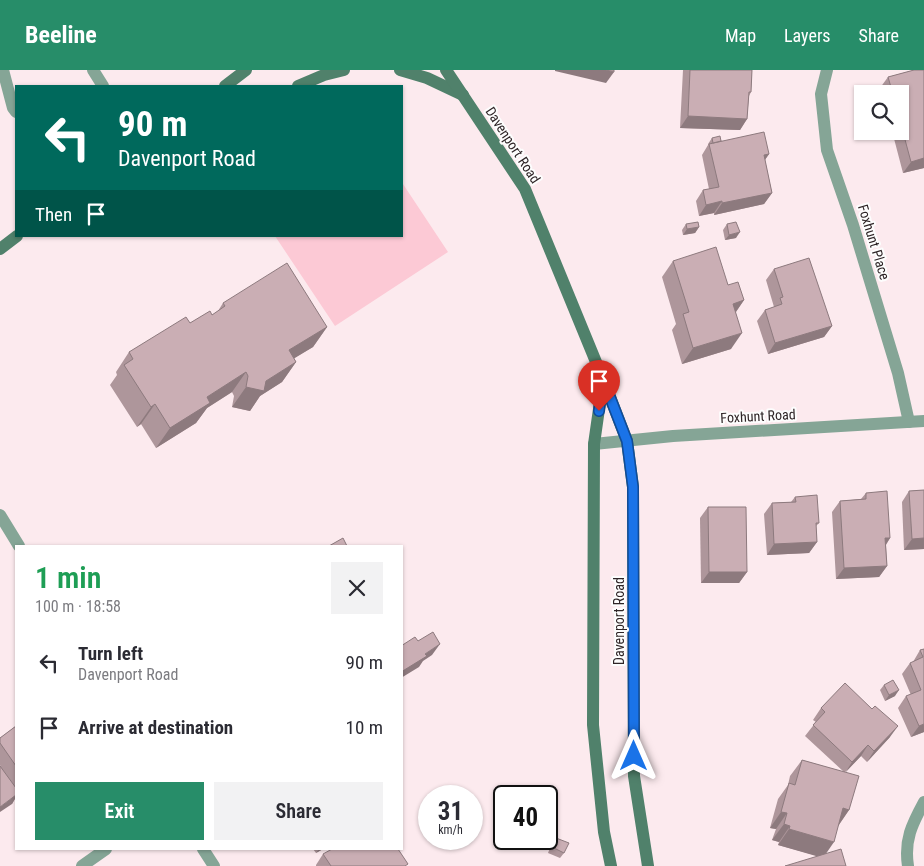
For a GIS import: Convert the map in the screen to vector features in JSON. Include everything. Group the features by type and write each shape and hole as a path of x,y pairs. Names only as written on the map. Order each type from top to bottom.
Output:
{"street":[{"path":"3,70 15,110"},
{"path":"93,70 102,85"},
{"path":"226,85 246,70"},
{"path":"300,85 324,75 344,70"},
{"path":"400,70 427,78 465,97"},
{"name":"Davenport Road","path":"446,70 525,189 627,441 633,487 634,776 648,866"},
{"name":"Foxhunt Place","path":"827,70 821,94 827,150 867,272 898,374 910,422"},
{"path":"0,249 15,237"},
{"name":"Davenport Road","path":"603,379 594,444 593,724 604,832 611,866"},
{"name":"Foxhunt Road","path":"594,444 673,436 924,421"},
{"path":"0,515 18,545"},
{"path":"908,866 906,852 910,827 924,802"},
{"path":"82,866 105,850"},
{"path":"204,850 214,866"}],"shaded area":[{"path":"403,184 448,252 335,326 276,237 403,237"}],"building":[{"path":"690,70 752,70 747,119 688,116"},
{"path":"914,70 924,70 924,158 911,162 905,140 909,140 909,85 890,85 888,77"},
{"path":"764,132 769,154 764,155 772,193 706,205 703,190 719,187 709,144"},
{"path":"720,136 721,141 713,143 712,138"},
{"path":"698,222 699,227 687,229 686,224"},
{"path":"736,222 740,232 729,235 727,224"},
{"path":"716,247 728,285 738,282 744,300 733,304 742,333 693,348 683,314 689,312 673,261"},
{"path":"809,258 832,326 775,343 765,310 782,304 780,298 783,297 774,269"},
{"path":"287,263 327,327 289,350 296,362 266,381 264,391 246,387 248,376 246,372 207,397 210,403 170,428 155,404 151,407 124,365 133,359 129,352 186,317 190,323 210,311 212,315 225,306 223,303"},
{"path":"924,490 924,538 912,539 909,491"},
{"path":"887,491 890,538 885,538 887,566 844,568 840,501 866,499 866,493"},
{"path":"817,495 819,523 816,523 817,542 774,544 772,503 796,502 795,497"},
{"path":"708,507 746,507 747,572 709,572"},
{"path":"343,538 346,545 331,545"},
{"path":"433,632 440,644 425,654 427,656 403,671 403,645 415,637 418,641"},
{"path":"924,649 924,724 919,726 906,696 921,690 910,663 923,657 920,650"},
{"path":"893,680 899,690 889,695 884,685"},
{"path":"845,683 872,709 875,706 898,726 874,751 868,745 852,762 813,725 825,712 821,708"},
{"path":"15,727 15,765 0,743 0,738"},
{"path":"802,760 859,776 849,810 843,808 834,842 789,829 790,826 784,824 787,813 781,812 789,783 795,785"},
{"path":"0,766 15,787 15,796 0,807"},
{"path":"558,839 569,843 564,853 558,850"},
{"path":"841,849 846,866 785,866"},
{"path":"330,850 399,850 408,864 405,866 331,866 323,854"}],"route":[{"path":"599,411 603,379 627,441 633,487 634,756"}]}
